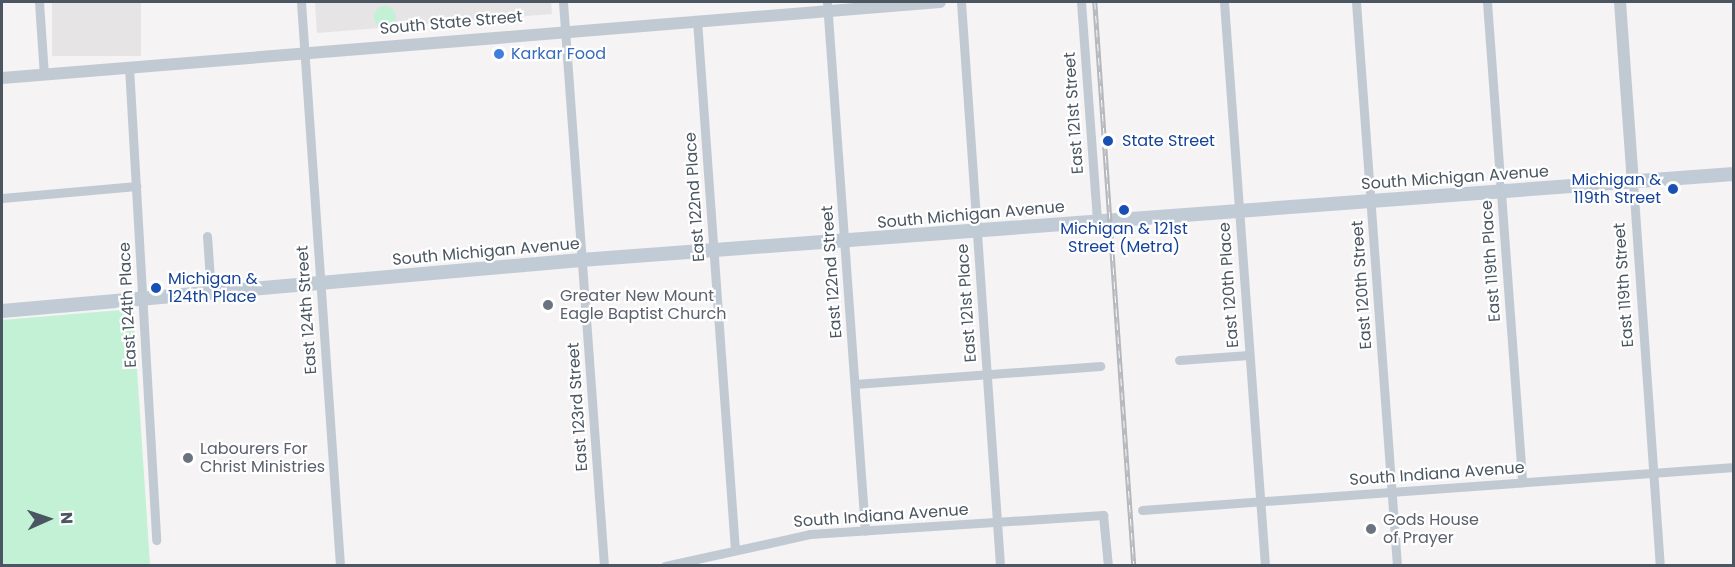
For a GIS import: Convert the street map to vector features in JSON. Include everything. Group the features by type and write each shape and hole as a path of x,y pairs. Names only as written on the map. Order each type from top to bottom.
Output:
{"main road":[{"name":"South Michigan Avenue","path":"2,311 581,260 1734,174"}],"street":[{"path":"39,2 44,75"},
{"name":"East 124th Street","path":"301,2 340,566"},
{"name":"East 123rd Street","path":"564,2 604,566"},
{"name":"South State Street","path":"2,78 697,20 828,6 940,2"},
{"name":"East 121st Place","path":"960,2 1000,566"},
{"name":"East 121st Street","path":"1081,2 1097,222"},
{"name":"East 120th Place","path":"1224,2 1265,566"},
{"name":"East 120th Street","path":"1356,2 1398,566"},
{"name":"East 119th Place","path":"1487,2 1522,482"},
{"name":"East 119th Street","path":"1620,2 1660,566"},
{"name":"East 122nd Street","path":"828,6 866,531"},
{"name":"East 122nd Place","path":"697,20 735,550"},
{"name":"East 124th Place","path":"129,67 156,540"},
{"path":"2,198 136,186"},
{"path":"207,236 211,293"},
{"path":"1179,360 1249,356"},
{"path":"855,384 1100,366"},
{"name":"South Indiana Avenue","path":"1142,510 1734,467"},
{"name":"South Indiana Avenue","path":"665,566 810,534 1102,515 1108,566"}],"shaded area":[{"path":"52,2 141,2 141,56 52,56"},
{"path":"315,2 551,2 552,14 317,33"}],"green space":[{"path":"385,6 395,13 396,17 389,27 385,28 375,21 374,17 381,7"},
{"path":"133,309 150,565 2,565 2,320"}],"railway":[{"path":"1095,2 1134,566"}],"place":[{"name":"Karkar Food","path":"499,54"},
{"name":"State Street","path":"1108,141"},
{"name":"Michigan & 119th Street","path":"1673,189"},
{"name":"Michigan & 121st Street (Metra)","path":"1124,210"},
{"name":"Michigan & 124th Place","path":"156,288"},
{"name":"Greater New Mount Eagle Baptist Church","path":"548,305"},
{"name":"Labourers For Christ Ministries","path":"188,458"},
{"name":"Gods House of Prayer","path":"1371,529"}]}
